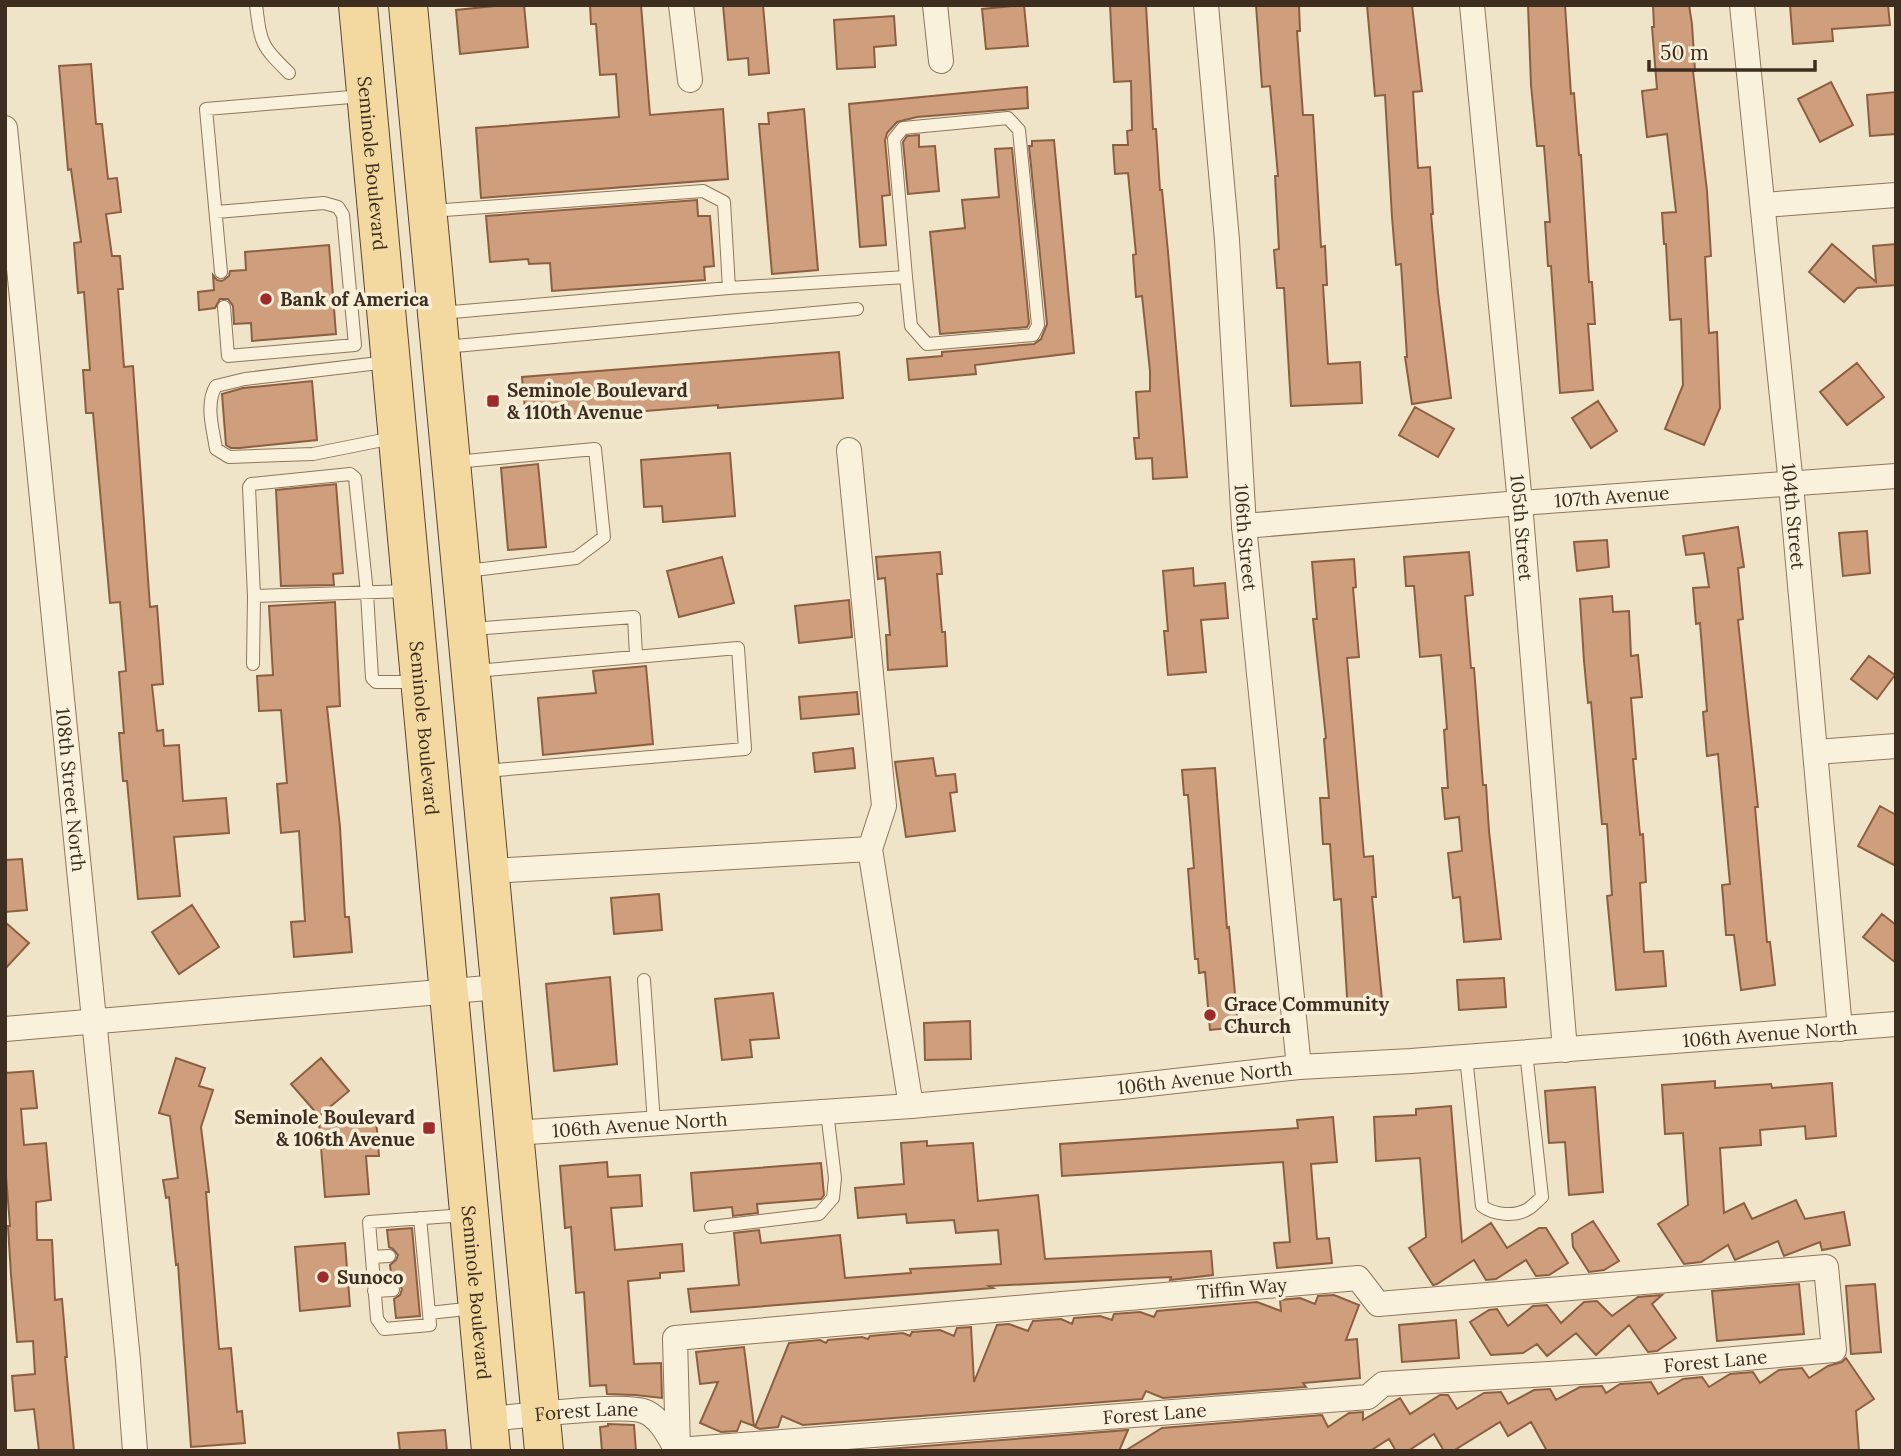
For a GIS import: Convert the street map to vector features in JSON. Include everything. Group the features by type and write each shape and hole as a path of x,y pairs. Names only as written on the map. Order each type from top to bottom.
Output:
{"main road":[{"name":"Seminole Boulevard","path":"358,5 490,1435"},
{"path":"408,5 542,1433"}],"street":[{"path":"681,5 690,80"},
{"path":"935,5 941,61"},
{"name":"106th Street","path":"1206,5 1227,240 1244,526 1299,1067"},
{"name":"105th Street","path":"1472,5 1520,503 1565,1050"},
{"name":"104th Street","path":"1742,5 1791,485 1840,1029"},
{"name":"108th Street North","path":"5,128 127,1346 135,1451"},
{"path":"1763,205 1896,195"},
{"path":"849,450 884,806 870,849 911,1107"},
{"name":"107th Avenue","path":"1244,526 1896,476"},
{"path":"1816,752 1896,746"},
{"path":"491,871 870,849"},
{"path":"5,1029 499,987"},
{"name":"106th Avenue North","path":"513,1133 911,1107 1299,1067 1565,1050 1896,1024"},
{"name":"Tiffin Way","path":"678,1450 674,1338 1358,1278 1378,1304 1826,1268 1833,1350"},
{"name":"Forest Lane","path":"490,1435 542,1433 617,1409 646,1412 664,1427 678,1450 1354,1398 1368,1396 1383,1384 1613,1370 1833,1350"}],"lane":[{"path":"256,5 260,38 266,50 289,73"},
{"path":"221,272 206,109 367,96"},
{"path":"1008,118 1019,130 1038,324 1033,335 927,344 911,326 906,277 894,139 903,128 1008,118"},
{"path":"427,211 703,191 724,202 729,288"},
{"path":"216,212 324,203 338,207 343,215 355,345 228,356 224,307"},
{"path":"439,330 539,303 906,277"},
{"path":"439,330 858,309"},
{"path":"391,362 245,379 216,386 210,395 211,419 216,449 229,457 313,454 398,437"},
{"path":"452,462 596,449 604,537 576,558 462,572"},
{"path":"253,664 254,596 249,487 251,484 350,474 355,478 367,593 372,678 376,682 420,682"},
{"path":"254,596 412,591"},
{"path":"468,630 634,617 636,656"},
{"path":"471,671 738,648 745,749 481,771"},
{"path":"644,980 654,1123"},
{"path":"1466,1057 1482,1206 1490,1212 1515,1214 1527,1210 1542,1197 1526,1052"},
{"path":"711,1227 819,1213 833,1198 835,1178 827,1112"},
{"path":"421,1218 419,1254 430,1325 384,1329 377,1319 369,1222 421,1218 469,1215"},
{"path":"372,1257 390,1256"},
{"path":"374,1291 393,1290"},
{"path":"429,1313 478,1308"}],"building":[{"path":"524,5 528,47 460,54 456,10"},
{"path":"590,5 641,5 650,115 723,109 728,179 481,198 476,128 619,117 616,74 600,75 596,24 591,24"},
{"path":"723,5 763,5 769,73 749,75 748,58 728,60"},
{"path":"1024,5 1028,46 986,49 982,9"},
{"path":"1110,5 1146,5 1153,129 1156,129 1162,190 1187,477 1153,479 1152,458 1136,459 1134,438 1139,438 1136,392 1150,391 1150,371 1142,296 1136,297 1133,255 1136,254 1128,173 1115,174 1113,145 1128,145 1127,131 1132,130 1131,81 1114,82"},
{"path":"1256,5 1299,5 1300,31 1297,31 1303,115 1313,115 1321,247 1325,246 1327,285 1323,285 1328,364 1360,362 1362,403 1291,406 1284,288 1277,288 1274,250 1279,249 1275,176 1278,176 1270,86 1262,87"},
{"path":"1367,5 1412,5 1422,91 1413,92 1418,168 1430,167 1438,293 1451,398 1412,404 1405,357 1401,264 1396,265 1385,95 1375,96"},
{"path":"1528,5 1565,5 1571,94 1574,93 1581,155 1589,282 1592,282 1595,324 1588,324 1593,390 1560,393 1551,266 1548,266 1545,222 1550,222 1544,146 1537,146 1531,85"},
{"path":"1653,5 1689,5 1692,24 1693,71 1707,191 1711,256 1705,257 1709,333 1717,332 1720,408 1704,445 1665,429 1683,385 1681,319 1670,320 1662,213 1676,212 1667,134 1647,137 1642,91 1657,89"},
{"path":"1790,5 1888,5 1890,25 1832,29 1833,41 1793,44"},
{"path":"894,16 896,45 874,47 875,67 837,69 834,20"},
{"path":"91,64 96,124 102,124 108,179 117,178 121,212 106,214 112,256 120,256 123,289 118,289 124,367 133,366 150,607 157,606 163,684 152,685 157,731 163,730 164,746 179,745 183,801 226,798 229,833 174,837 180,896 138,899 127,781 123,781 119,733 124,733 119,672 126,671 120,602 110,603 93,413 86,413 83,370 90,370 84,292 78,293 74,243 81,242 71,169 68,170 59,66"},
{"path":"1831,82 1853,125 1820,142 1798,99"},
{"path":"1027,87 1028,108 917,117 897,122 887,133 885,140 890,195 882,196 886,245 860,247 849,104"},
{"path":"1896,92 1896,134 1870,136 1867,95"},
{"path":"804,109 818,270 772,274 759,124 769,124 768,113"},
{"path":"919,135 919,147 935,146 939,191 908,194 903,142 907,136"},
{"path":"1054,140 1074,353 975,365 976,374 909,380 907,359 942,356 942,352 1034,344 1041,339 1047,324 1029,146 1032,146 1032,141"},
{"path":"1012,148 1029,323 1027,327 940,334 930,232 965,228 962,200 999,197 995,149"},
{"path":"697,200 698,216 710,216 714,266 704,267 705,280 552,291 550,263 529,264 528,259 490,262 486,216"},
{"path":"1832,244 1876,282 1873,246 1896,244 1896,285 1857,288 1844,302 1809,272"},
{"name":"Bank of America","path":"329,245 336,334 252,341 251,323 234,324 233,306 228,299 220,299 215,308 199,310 198,292 214,290 213,275 222,281 229,276 230,271 246,270 245,252"},
{"path":"839,352 843,398 526,421 522,377"},
{"path":"1857,363 1884,397 1847,425 1820,392"},
{"path":"312,381 317,440 240,448 226,445 222,394 243,388"},
{"path":"1598,401 1617,431 1591,448 1572,418"},
{"path":"1415,407 1454,429 1438,457 1399,435"},
{"path":"730,453 735,516 663,522 662,506 644,507 641,460"},
{"path":"538,464 546,547 508,550 501,468"},
{"path":"336,484 343,573 333,574 334,585 281,586 276,490"},
{"path":"1738,527 1744,567 1738,568 1743,619 1738,620 1758,807 1755,807 1767,942 1770,942 1775,985 1741,990 1734,935 1726,935 1722,885 1730,884 1718,754 1707,756 1703,712 1707,711 1700,623 1696,624 1693,588 1709,587 1704,553 1686,555 1683,536"},
{"path":"1867,531 1870,573 1843,576 1839,533"},
{"path":"1607,540 1609,567 1577,571 1574,542"},
{"path":"940,552 942,574 937,574 947,666 888,670 886,635 890,635 885,578 878,579 876,557"},
{"path":"1469,552 1473,595 1465,596 1501,939 1464,942 1460,897 1453,898 1448,853 1462,851 1459,817 1445,819 1442,788 1448,788 1444,730 1447,729 1441,655 1420,657 1414,586 1406,586 1404,557"},
{"path":"722,557 734,603 679,617 667,571"},
{"path":"1354,559 1356,587 1353,588 1359,657 1347,658 1364,857 1373,856 1376,897 1372,897 1383,1010 1348,1013 1341,899 1334,900 1330,844 1323,844 1320,798 1329,798 1326,738 1313,619 1317,619 1312,562"},
{"path":"1193,568 1194,586 1225,583 1228,618 1201,620 1206,672 1168,675 1164,631 1168,631 1163,571"},
{"path":"1612,596 1613,612 1629,611 1631,656 1638,655 1642,697 1631,698 1636,759 1633,759 1646,882 1640,883 1644,952 1663,951 1666,986 1616,990 1607,896 1612,895 1607,824 1602,824 1591,702 1588,703 1580,599"},
{"path":"849,600 852,637 799,643 795,606"},
{"path":"335,602 340,706 327,707 340,827 345,917 349,917 352,952 294,957 291,922 305,921 299,831 281,833 277,784 287,783 281,710 259,711 257,676 273,675 269,606"},
{"path":"1869,656 1895,675 1877,699 1851,679"},
{"path":"646,666 653,744 543,755 538,698 596,693 593,671"},
{"path":"857,692 859,714 801,719 799,697"},
{"path":"853,748 855,768 815,772 813,753"},
{"path":"933,758 936,776 955,774 957,792 950,793 955,831 906,837 895,762"},
{"path":"1215,768 1227,928 1229,927 1238,1027 1210,1030 1205,972 1199,973 1198,959 1195,959 1188,869 1194,868 1188,795 1184,795 1182,770"},
{"path":"1880,806 1896,815 1896,866 1858,846"},
{"path":"22,859 27,910 5,912 5,860"},
{"path":"659,894 662,930 614,934 611,898"},
{"path":"192,905 219,947 179,974 152,932"},
{"path":"1882,914 1896,925 1896,963 1863,937"},
{"path":"5,922 29,943 5,969"},
{"path":"610,977 617,1064 554,1071 546,984"},
{"path":"1504,978 1506,1007 1459,1010 1457,980"},
{"path":"773,993 779,1038 750,1040 752,1057 722,1060 715,999"},
{"path":"970,1021 971,1059 925,1060 924,1023"},
{"path":"176,1058 205,1068 199,1086 213,1090 201,1127 209,1192 206,1192 219,1349 231,1348 237,1412 242,1411 245,1443 191,1447 178,1264 176,1265 169,1197 166,1198 163,1180 178,1178 170,1116 159,1113"},
{"path":"321,1058 349,1091 319,1116 291,1084"},
{"path":"33,1071 37,1108 21,1109 24,1145 46,1143 51,1200 36,1202 37,1240 52,1240 55,1300 62,1299 74,1451 39,1451 34,1409 15,1411 12,1376 35,1374 33,1341 17,1342 5,1164 5,1073"},
{"path":"1715,1081 1715,1088 1771,1084 1772,1088 1832,1083 1836,1136 1806,1139 1805,1126 1760,1130 1761,1145 1720,1148 1724,1213 1744,1203 1752,1219 1796,1200 1805,1219 1844,1212 1850,1245 1822,1250 1820,1242 1784,1256 1778,1241 1735,1260 1728,1245 1701,1262 1684,1264 1658,1224 1688,1205 1683,1133 1665,1134 1662,1085"},
{"path":"1595,1087 1603,1192 1569,1195 1565,1142 1549,1143 1545,1091"},
{"path":"1451,1106 1462,1242 1491,1223 1507,1248 1539,1228 1546,1228 1568,1263 1549,1275 1536,1276 1526,1260 1496,1279 1486,1280 1474,1260 1433,1285 1409,1248 1426,1237 1420,1158 1376,1161 1374,1117 1416,1115 1416,1109"},
{"path":"1333,1117 1337,1162 1311,1164 1317,1239 1329,1238 1332,1263 1277,1268 1274,1243 1290,1242 1283,1162 1062,1176 1060,1144 1298,1128 1297,1120"},
{"path":"376,1118 379,1156 366,1156 369,1194 325,1197 319,1122"},
{"path":"927,1141 927,1146 973,1143 978,1201 1038,1195 1045,1259 1211,1251 1213,1275 1170,1280 1171,1277 989,1286 993,1288 691,1312 688,1289 739,1285 734,1233 759,1230 761,1243 840,1235 845,1278 911,1273 910,1269 1001,1264 998,1230 956,1233 954,1220 907,1223 906,1214 858,1218 855,1188 904,1184 901,1143"},
{"path":"607,1162 608,1177 640,1175 642,1206 611,1208 615,1250 682,1244 684,1271 660,1273 660,1278 628,1281 634,1364 661,1363 662,1398 607,1394 606,1385 590,1386 584,1292 576,1293 571,1227 565,1228 560,1166"},
{"path":"821,1163 824,1195 821,1199 757,1204 758,1213 733,1216 732,1207 694,1211 691,1173"},
{"path":"1593,1221 1619,1261 1604,1270 1589,1272 1573,1247 1572,1234"},
{"name":"Sunoco","path":"412,1228 420,1316 396,1318 394,1299 400,1295 402,1289 398,1283 392,1281 390,1265 398,1255 389,1247 387,1230"},
{"name":"Sunoco","path":"345,1243 350,1306 300,1311 295,1247"},
{"path":"1799,1284 1804,1334 1717,1341 1712,1291"},
{"path":"1875,1284 1881,1352 1851,1354 1846,1286"},
{"path":"1334,1295 1359,1305 1346,1340 1357,1339 1360,1378 1303,1383 1306,1387 1163,1398 1146,1391 1142,1399 803,1425 782,1416 778,1427 755,1427 789,1343 820,1340 826,1343 828,1340 862,1337 868,1339 870,1336 903,1333 910,1336 912,1332 940,1330 954,1336 957,1328 971,1327 974,1382 997,1325 1009,1324 1028,1331 1033,1321 1061,1319 1072,1324 1074,1318 1100,1316 1112,1320 1114,1314 1140,1312 1154,1317 1157,1311 1257,1302 1281,1311 1280,1300 1300,1298 1315,1304 1318,1296"},
{"path":"1662,1295 1652,1304 1676,1338 1657,1351 1648,1352 1629,1325 1596,1355 1576,1333 1547,1356 1537,1344 1523,1353 1491,1355 1470,1322 1489,1310 1497,1309 1508,1326 1533,1306 1547,1305 1561,1323 1584,1302 1597,1301 1612,1316 1638,1297"},
{"path":"1456,1320 1459,1358 1402,1362 1399,1325"},
{"path":"744,1347 754,1426 741,1421 737,1431 721,1432 700,1423 718,1382 700,1384 696,1352"},
{"path":"1846,1358 1874,1399 1856,1411 1859,1451 1547,1451 1531,1422 1508,1436 1500,1422 1453,1451 1444,1451 1434,1434 1408,1451 1396,1451 1389,1439 1370,1451 1125,1451 1162,1428 1322,1415 1328,1427 1349,1413 1363,1412 1363,1420 1400,1398 1410,1414 1440,1395 1448,1395 1457,1409 1484,1393 1501,1392 1508,1404 1534,1390 1550,1389 1556,1400 1580,1387 1602,1386 1606,1393 1620,1384 1651,1382 1658,1394 1683,1379 1702,1377 1709,1387 1730,1374 1753,1372 1760,1383 1779,1370 1802,1368 1809,1378"},
{"path":"608,1424 634,1425 636,1451 602,1451 600,1427"},
{"path":"445,1430 447,1451 400,1451 398,1433"},
{"path":"1128,1430 1119,1451 862,1451"}],"place":[{"name":"Bank of America","path":"266,299"},
{"name":"Seminole Boulevard & 110th Avenue","path":"493,401"},
{"name":"Grace Community Church","path":"1210,1015"},
{"name":"Seminole Boulevard & 106th Avenue","path":"429,1128"},
{"name":"Sunoco","path":"323,1277"}]}
